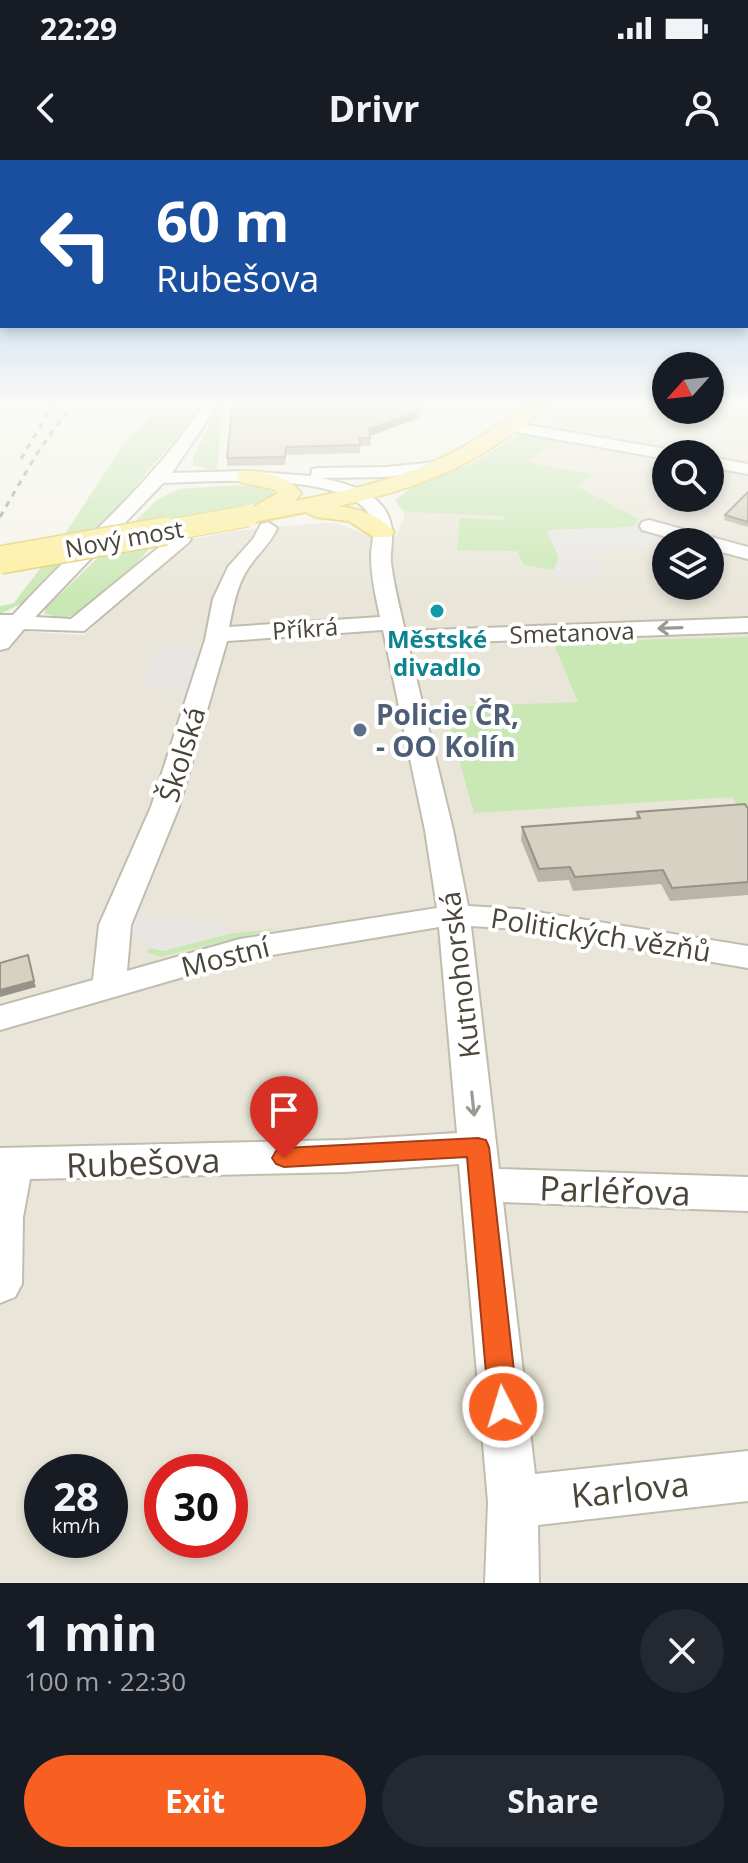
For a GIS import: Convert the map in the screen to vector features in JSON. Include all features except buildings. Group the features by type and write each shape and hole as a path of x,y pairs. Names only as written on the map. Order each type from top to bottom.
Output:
{"main road":[{"path":"258,519 356,495 444,466"},
{"path":"241,477 280,484 290,493 258,519"},
{"path":"258,519 339,511 360,517 382,532"},
{"name":"Nový most","path":"0,560 258,519"}],"street":[{"path":"0,643 9,621 170,466"},
{"path":"185,466 190,470 241,477 303,478 356,495"},
{"path":"160,478 386,472 431,466"},
{"name":"Kutnohorská","path":"356,495 377,511 382,532 381,560 439,830 454,915 513,1502 512,1583"},
{"name":"Školská","path":"109,987 115,925 165,807 229,585 238,567 262,541 258,519"},
{"path":"649,526 656,528"},
{"path":"9,621 76,626 181,539"},
{"path":"724,546 748,553"},
{"name":"Smetanova","path":"395,631 748,625"},
{"name":"Příkrá","path":"217,635 301,627 395,631"},
{"name":"Politických vězňů","path":"454,915 518,919 748,957"},
{"name":"Mostní","path":"0,1018 240,950 454,915"},
{"name":"Rubešova","path":"6,1165 345,1156 480,1166"},
{"path":"0,1284 6,1165"},
{"name":"Parléřova","path":"480,1166 748,1194"},
{"name":"Karlova","path":"513,1502 748,1476"}],"shaded area":[{"path":"481,466 652,466 652,512 724,512 724,466 748,466 748,1583 0,1583 0,653 16,631 84,635 183,541 233,531 322,523 336,523 360,532 397,535 404,516 404,495"},
{"path":"633,527 652,534 652,547 591,549 607,578 559,581 554,570 559,557 546,530"},
{"path":"160,644 212,646 195,690 140,689"},
{"path":"132,913 222,925 228,934 163,951 151,948 127,926"}],"green space":[{"path":"109,466 152,466 75,558 25,602 0,614 0,606 14,603 58,545"},
{"path":"199,466 217,466 217,471"},
{"path":"464,466 550,466 594,475 576,486 639,519 633,527 547,530 559,557 554,570 524,565 517,551 457,550 460,518 504,520 504,516 402,510 395,500 410,488"},
{"path":"238,485 266,488 274,494 272,499 218,513 157,540 137,563 83,612 64,618 44,614 46,608 158,499 179,489"},
{"path":"748,637 748,826 732,797 474,813 444,707 578,702 553,642"},
{"path":"280,928 160,957 146,952 151,948 163,951 228,934"}],"railway":[{"path":"0,517 29,466"}],"place":[{"name":"Městské divadlo","path":"437,611"},
{"name":"Policie ČR, - OO Kolín","path":"360,730"}],"route":[{"path":"284,1158 478,1147 503,1407"}]}
